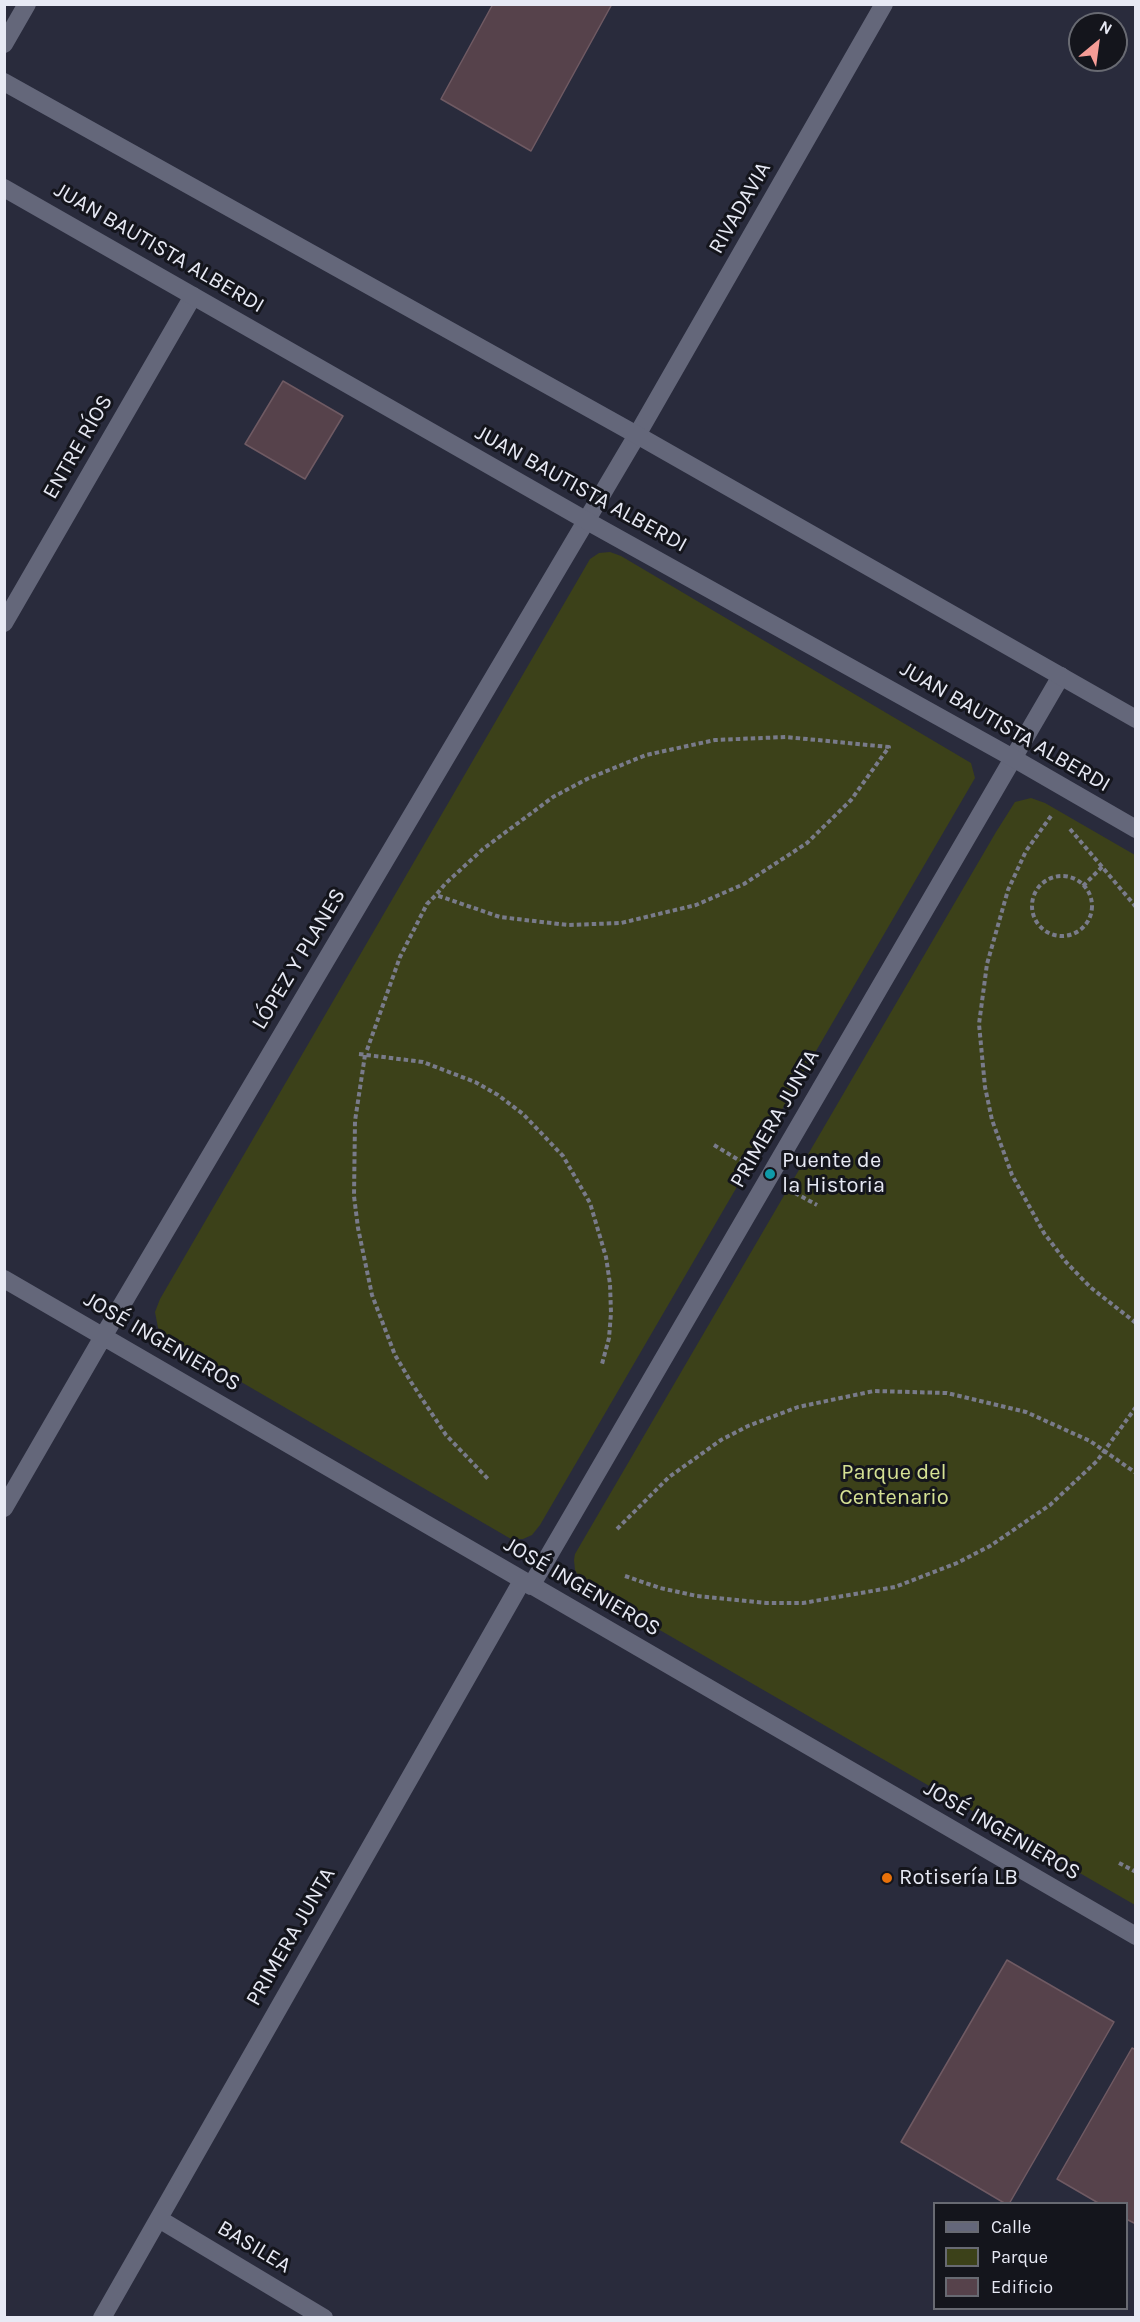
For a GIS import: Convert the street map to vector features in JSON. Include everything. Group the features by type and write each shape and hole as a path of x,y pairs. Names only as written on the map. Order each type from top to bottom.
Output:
{"street":[{"path":"4,44 27,4"},
{"name":"RIVADAVIA","path":"637,435 884,4"},
{"path":"4,82 637,435 1136,719"},
{"name":"JUAN BAUTISTA ALBERDI","path":"4,188 586,520 1136,829"},
{"name":"ENTRE RÍOS","path":"4,623 11,595 193,296"},
{"name":"LÓPEZ Y PLANES","path":"4,1508 637,435"},
{"name":"PRIMERA JUNTA","path":"102,2318 526,1583 1061,676"},
{"name":"JOSÉ INGENIEROS","path":"4,1279 1136,1936"},
{"name":"BASILEA","path":"159,2219 324,2318"}],"path":[{"path":"436,895 500,917 568,925 621,923 696,905 744,884 807,843 851,800 889,747 812,738 756,737 690,744 646,755 587,779 545,803 483,849 436,895 413,928 400,957 366,1053 355,1121 354,1196 358,1228 372,1294 395,1355 446,1435 488,1479"},
{"path":"1060,819 1053,812 1026,851 999,916 987,964 980,1015 980,1052 985,1087 992,1120 1012,1175 1044,1233 1066,1262 1090,1287 1136,1323"},
{"path":"1067,826 1136,906"},
{"path":"1083,886 1103,866"},
{"path":"1070,877 1083,886 1091,898 1092,909 1084,927 1066,936 1046,931 1039,925 1032,908 1036,890 1043,882 1051,878 1070,877"},
{"path":"359,1054 366,1053 423,1062 475,1082 498,1095 523,1114 563,1156 590,1203 606,1257 611,1313 609,1338 602,1364"},
{"path":"617,1529 669,1477 721,1440 773,1415 848,1395 920,1390 976,1398 1037,1416 1069,1430 1136,1473"},
{"path":"625,1576 660,1588 697,1596 766,1603 802,1603 895,1587 947,1568 990,1546 1050,1505 1073,1485 1105,1451 1136,1407"},
{"path":"1119,1863 1136,1872"}],"green space":[{"path":"610,552 621,556 971,763 975,778 540,1525 532,1535 523,1539 511,1539 169,1340 158,1328 155,1312 160,1299 590,559 599,553"},
{"name":"Parque del Centenario","path":"1031,798 1045,803 1135,855 1135,1905 594,1592 584,1585 575,1570 574,1560 575,1554 996,832 1015,802"}],"building":[{"path":"493,4 612,4 531,151 441,99"},
{"path":"283,381 343,416 305,479 245,444"},
{"path":"1007,1960 1114,2022 1010,2202 1003,2202 901,2142"},
{"path":"1132,2048 1136,2050 1136,2224 1128,2220 1128,2202 1097,2202 1057,2179"}],"place":[{"name":"Puente de la Historia","path":"770,1174"},
{"name":"Rotisería LB","path":"887,1878"}]}
